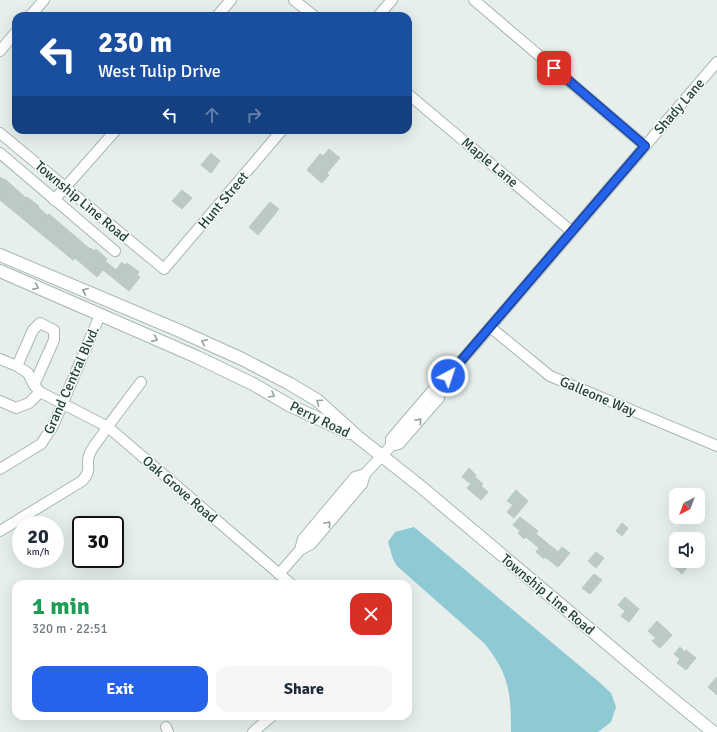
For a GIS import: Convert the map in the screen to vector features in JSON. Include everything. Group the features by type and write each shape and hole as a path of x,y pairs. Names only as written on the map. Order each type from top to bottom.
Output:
{"street":[{"path":"34,12 44,0"},
{"path":"220,12 231,0"},
{"path":"294,0 309,12"},
{"path":"474,0 645,146"},
{"path":"380,12 386,2"},
{"path":"0,51 12,37"},
{"name":"Shady Lane","path":"382,455 391,446 391,439 432,391 438,388 717,62"},
{"name":"Maple Lane","path":"412,97 571,231"},
{"name":"Township Line Road","path":"0,133 164,269"},
{"path":"54,200 113,134"},
{"name":"Hunt Street","path":"164,269 279,134"},
{"path":"0,154 115,251"},
{"name":"Perry Road","path":"0,255 180,331 264,370 317,400 359,438"},
{"name":"Perry Road","path":"0,271 211,364 253,384 290,405 359,438"},
{"name":"Grand Central Blvd.","path":"0,469 41,444 53,426 100,315"},
{"path":"0,401 16,408 28,403 37,388 54,340 54,330 40,323 33,330 17,366"},
{"name":"Galleone Way","path":"490,327 550,376 717,446"},
{"path":"0,359 17,366 28,373 37,388"},
{"path":"0,531 82,481 88,474 90,468 88,460 91,452 108,426 141,382"},
{"name":"Oak Grove Road","path":"37,388 108,426 286,580"},
{"name":"Township Line Road","path":"359,438 382,455 714,732"},
{"path":"279,574 300,550 311,544 362,484 365,474 382,455"},
{"path":"253,732 267,720"}],"water":[{"path":"414,527 611,693 616,707 611,722 598,732 511,732 508,687 500,666 494,656 484,643 397,566 393,559 388,542 395,532"}],"building":[{"path":"329,149 340,158 327,173 329,175 322,183 307,170 320,154 323,156"},
{"path":"211,153 220,161 211,173 201,165"},
{"path":"0,177 4,180 5,179 26,198 27,197 39,206 38,207 48,216 49,214 90,249 91,248 94,251 96,249 107,259 105,261 116,270 122,262 125,265 127,263 139,272 137,275 140,277 129,291 103,270 97,277 75,258 73,260 0,200"},
{"path":"182,190 192,198 182,209 172,201"},
{"path":"270,202 279,209 258,235 249,227"},
{"path":"469,468 476,475 475,477 483,484 481,486 488,492 481,500 467,488 471,484 462,477"},
{"path":"516,490 528,501 514,518 507,512 513,505 507,501"},
{"path":"520,517 538,531 536,534 558,552 562,547 570,553 558,567 545,557 544,559 536,552 539,548 526,537 524,539 518,533 520,531 513,525"},
{"path":"622,523 628,528 622,536 616,531"},
{"path":"596,552 604,558 596,568 588,561"},
{"path":"675,568 687,568 682,574"},
{"path":"594,574 602,580 590,594 582,588"},
{"path":"625,597 639,609 629,622 621,616 625,611 618,605"},
{"path":"657,621 672,635 660,648 652,641 656,638 648,631"},
{"path":"680,647 685,652 686,650 696,658 686,670 677,663 680,659 674,654"},
{"path":"717,677 717,695 708,687"}],"route":[{"path":"448,376 645,146 554,68"}]}
